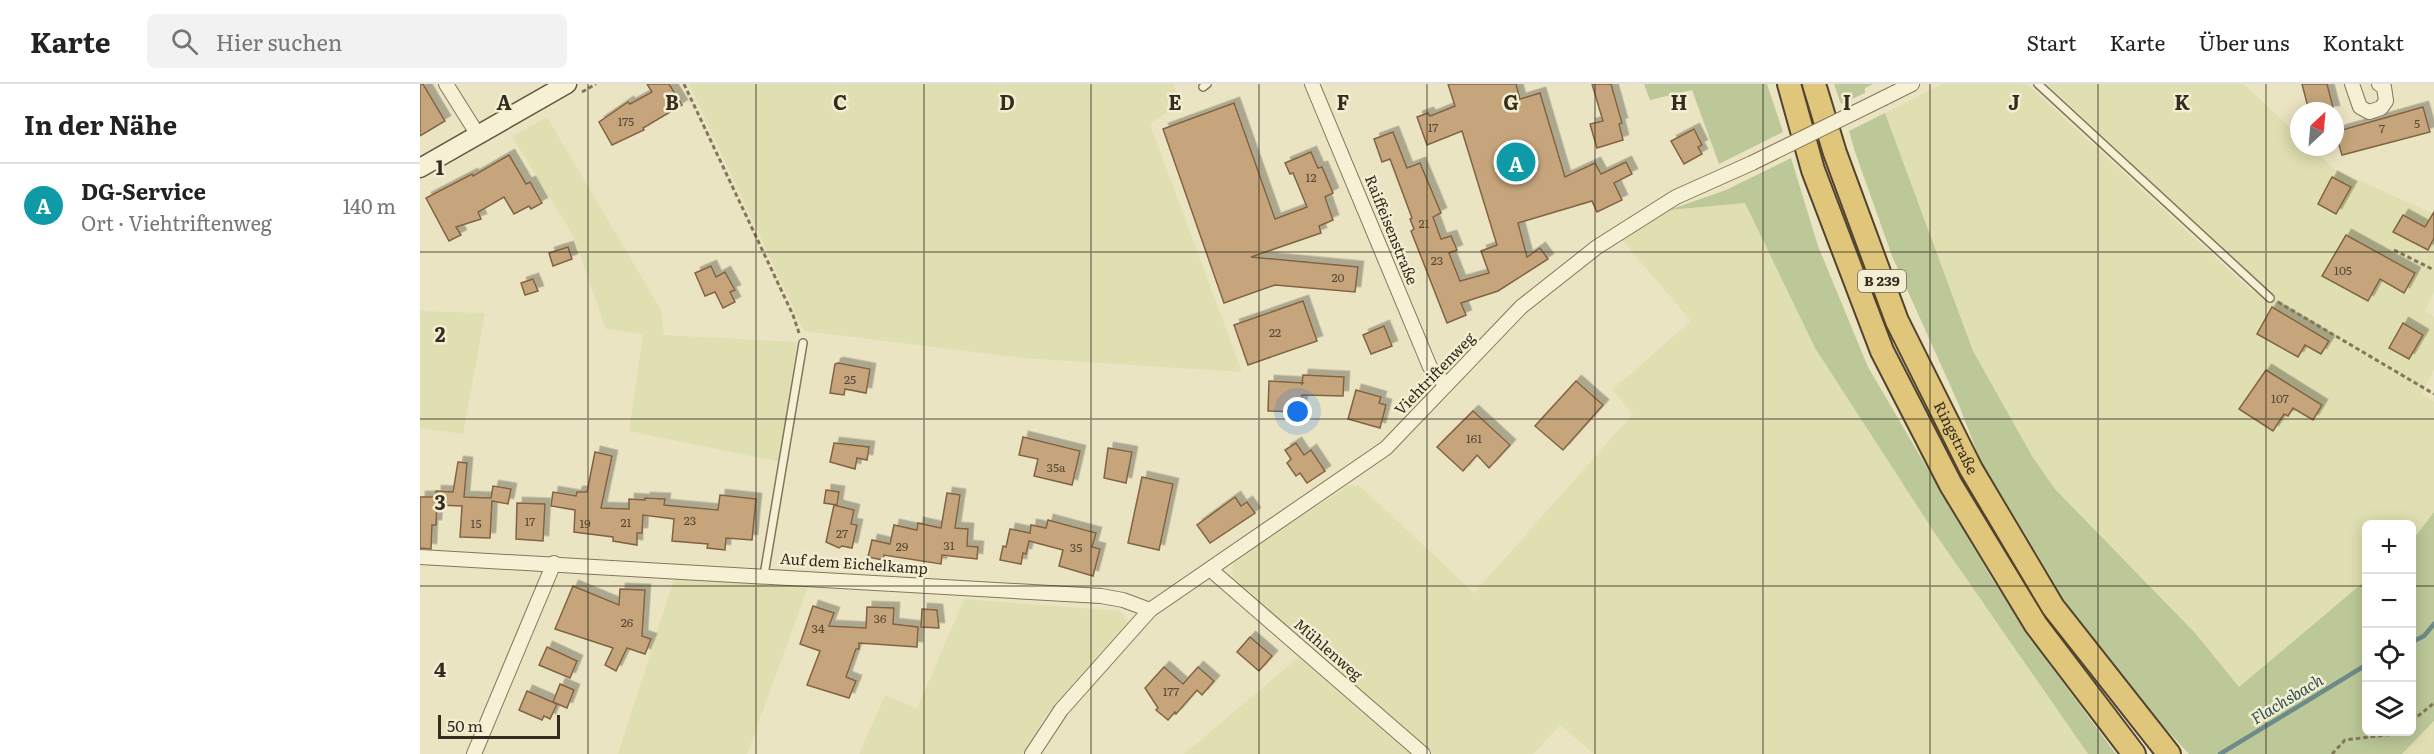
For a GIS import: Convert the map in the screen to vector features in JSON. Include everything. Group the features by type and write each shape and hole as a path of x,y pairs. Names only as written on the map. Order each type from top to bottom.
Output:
{"highway":[{"name":"Ringstraße","path":"1789,84 1813,170 1882,351 1952,485 2036,625 2131,752"},
{"name":"Ringstraße","path":"1814,84 1835,153 1897,321 1971,469 2053,607 2169,754"}],"main road":[{"path":"420,168 567,84"}],"street":[{"path":"446,84 478,135"},
{"name":"Raiffeisenstraße","path":"1312,84 1430,367 1446,385"},
{"name":"Viehtriftenweg","path":"1032,754 1061,710 1150,610 1347,477 1386,448 1521,307 1597,247 1676,197 1752,163 1912,84"},
{"path":"2352,84 2360,107 2369,112 2381,108 2386,101 2384,87 2379,84"},
{"name":"Auf dem Eichelkamp","path":"420,556 1101,596 1123,600 1150,610"},
{"path":"474,754 554,563"},
{"name":"Mühlenweg","path":"1211,570 1423,754"}],"lane":[{"path":"2038,84 2270,298"},
{"path":"764,575 803,343"}],"path":[{"path":"684,84 793,315 803,343"},
{"path":"2394,250 2434,270"},
{"path":"2270,298 2434,394"},
{"path":"2416,718 2434,703"},
{"path":"2332,754 2345,740 2378,736"}],"green space":[{"path":"689,84 1173,84 1182,102 1150,124 1242,372 1022,358 804,331"},
{"path":"1644,84 1767,84 1783,132 1719,164 1692,90 1650,100"},
{"path":"1834,84 1873,84 1865,88 1865,93 1841,104"},
{"path":"1942,84 2027,84 2254,293 2267,290 2047,84 2244,84 2290,127 2290,156 2320,156 2334,169 2434,214 2434,293 2425,311 2434,317 2434,370 2422,394 2434,401 2434,512 2416,536 2416,520 2362,520 2362,583 2239,687 2196,634 2055,489 2032,456 1973,351 1885,113"},
{"path":"1885,113 1973,351 2032,456 2055,489 2196,634 2239,687 2362,583 2362,736 2416,736 2416,536 2434,512 2434,721 2402,754 2189,754 2156,718 2077,621 1979,457 1959,405 1892,256 1849,131"},
{"path":"547,117 661,310 664,335 797,342 780,462 629,431 643,334 606,329 573,235 512,137"},
{"path":"1791,158 1818,246 1868,367 1992,579 2050,665 2116,754 2088,754 1934,532 1815,348 1745,203 1669,210 1726,190"},
{"path":"1745,203 1815,348 1934,532 2088,754 1594,754 1560,725 1533,754 1433,754 1232,583 1233,560 1350,485 1360,486 1474,593 1633,414 1612,390 1691,321 1622,240 1669,210"},
{"path":"420,311 485,313 463,434 420,428"},
{"path":"674,579 808,587 747,754 618,754"},
{"path":"964,599 1121,611 1128,622 1044,718 1023,754 859,754 885,695 917,709"},
{"path":"1299,657 1411,754 1184,754"},
{"path":"2434,721 2434,754 2402,754"}],"building":[{"path":"420,84 423,84 445,121 420,136"},
{"path":"647,84 669,84 682,105 643,128 644,130 612,145 599,122 628,102 630,104 652,92"},
{"path":"1448,84 1516,84 1520,99 1540,93 1565,177 1595,163 1601,174 1626,162 1632,174 1614,183 1622,200 1597,212 1592,201 1518,223 1527,257 1540,248 1548,259 1498,291 1461,303 1466,315 1447,323 1411,231 1414,229 1410,219 1412,218 1390,159 1382,162 1374,139 1393,132 1407,168 1420,163 1441,213 1433,217 1441,239 1451,236 1457,250 1449,253 1460,281 1489,273 1481,251 1497,245 1462,131 1427,145 1417,117 1428,113 1430,116 1455,106"},
{"path":"1592,84 1611,84 1622,123 1619,124 1623,140 1597,148 1590,124 1603,121"},
{"path":"2302,84 2327,84 2332,102 2307,102"},
{"path":"1234,103 1275,219 1307,207 1293,173 1290,174 1285,163 1311,152 1318,168 1322,167 1333,193 1325,197 1333,220 1319,226 1321,233 1251,257 1358,267 1355,292 1275,285 1224,303 1163,129"},
{"path":"2423,107 2430,132 2344,154 2344,129"},
{"path":"1694,129 1702,145 1698,147 1702,154 1684,164 1671,141"},
{"path":"509,155 526,184 530,182 542,203 531,209 529,206 514,214 504,197 478,212 481,219 456,227 461,235 449,241 426,198 472,174 473,176"},
{"path":"2332,177 2351,187 2336,214 2318,204"},
{"path":"2434,212 2434,238 2428,250 2393,232 2403,215 2425,227"},
{"path":"2346,235 2415,273 2404,293 2380,279 2368,301 2322,276"},
{"path":"568,247 572,259 553,266 549,253"},
{"path":"711,266 716,277 725,272 735,290 730,292 735,302 723,308 715,292 705,296 695,273"},
{"path":"533,279 538,291 525,295 521,283"},
{"path":"1303,301 1317,341 1248,365 1234,325"},
{"path":"2272,307 2329,341 2321,354 2305,345 2298,357 2257,334"},
{"path":"2403,323 2423,335 2409,359 2389,348"},
{"path":"1384,326 1392,346 1371,354 1363,335"},
{"path":"835,364 870,369 866,393 845,389 844,395 830,393"},
{"path":"2266,370 2322,405 2313,420 2293,408 2288,416 2284,414 2273,431 2239,409"},
{"path":"1303,375 1344,377 1343,396 1302,395 1301,412 1268,411 1269,381 1302,383"},
{"path":"1576,381 1603,405 1563,450 1535,426"},
{"path":"1356,390 1381,397 1379,403 1386,405 1380,428 1348,419"},
{"path":"1473,411 1510,445 1489,468 1477,455 1463,471 1437,447"},
{"path":"1023,437 1080,451 1072,485 1034,476 1038,459 1019,455"},
{"path":"834,443 869,447 867,460 857,458 855,469 830,462"},
{"path":"1296,443 1304,455 1311,450 1325,471 1307,483 1300,473 1296,476 1287,463 1291,459 1285,450"},
{"path":"1108,448 1132,452 1126,483 1104,478"},
{"path":"595,452 612,456 601,508 629,509 629,499 645,500 645,498 665,499 664,505 718,510 720,495 756,499 752,540 726,538 725,550 707,548 708,544 672,541 674,519 643,515 642,533 637,533 637,545 613,541 613,537 574,532 575,510 551,506 553,492 576,496 577,492 587,492"},
{"path":"458,462 467,463 464,497 491,498 493,486 511,489 508,504 492,501 490,538 460,537 462,506 437,505 436,525 432,525 431,549 420,548 420,497 436,497 436,491 453,492"},
{"path":"1142,477 1173,484 1159,550 1128,543"},
{"path":"826,490 839,492 837,505 824,503"},
{"path":"947,493 960,495 955,528 968,529 967,546 978,547 977,559 942,555 941,564 884,555 883,560 868,557 872,540 890,544 894,525 917,530 918,523 941,528"},
{"path":"1235,497 1241,506 1247,502 1255,513 1210,543 1197,525"},
{"path":"517,503 545,504 543,541 516,539"},
{"path":"834,505 854,510 851,524 857,525 852,548 842,546 839,548 826,542"},
{"path":"1048,520 1096,533 1092,547 1100,549 1093,576 1059,566 1063,550 1029,541 1021,564 1000,560 1010,529 1030,533 1031,525 1046,528"},
{"path":"573,586 619,605 620,589 645,590 642,636 651,639 645,654 627,648 616,671 605,665 613,648 555,629"},
{"path":"813,606 834,613 829,626 866,628 867,607 894,608 893,624 918,627 917,647 859,643 859,649 856,649 846,677 856,681 849,698 807,685 820,651 800,644"},
{"path":"922,609 937,610 939,628 921,627"},
{"path":"1250,637 1272,656 1259,671 1237,652"},
{"path":"547,647 577,661 570,678 539,665"},
{"path":"1164,667 1183,684 1198,667 1214,681 1202,695 1197,690 1168,720 1156,710 1158,708 1145,688"},
{"path":"560,684 574,690 567,708 553,702"},
{"path":"527,691 557,704 550,719 544,716 542,720 519,710"}],"waterway":[{"name":"Flachsbach","path":"2416,640 2424,636 2434,624"},
{"name":"Flachsbach","path":"2220,754 2362,667"}],"place":[{"name":"DG-Service","path":"1516,162"}]}
